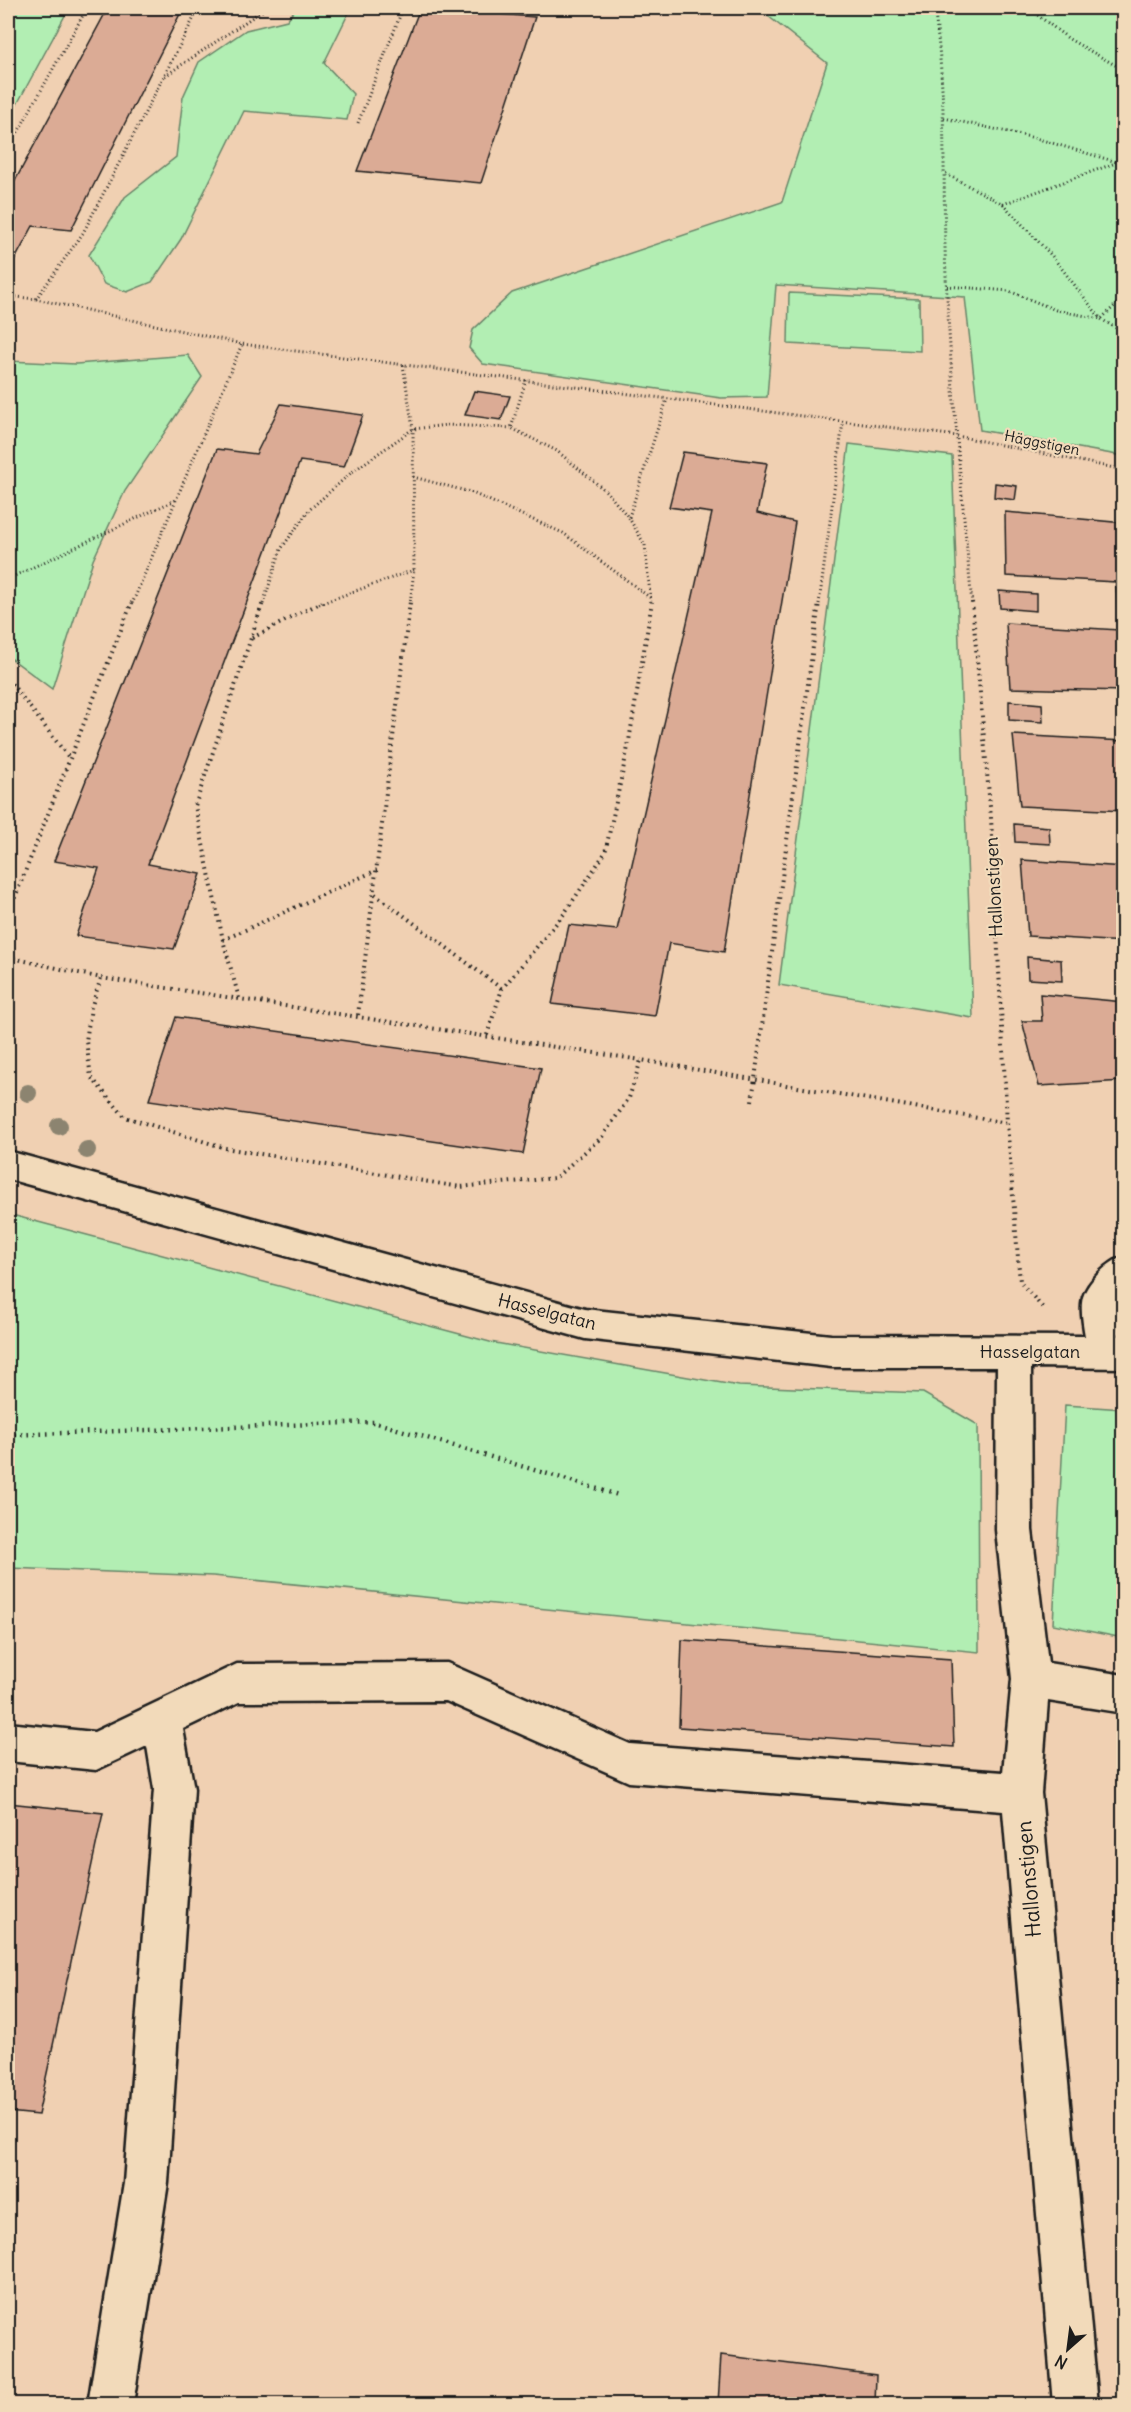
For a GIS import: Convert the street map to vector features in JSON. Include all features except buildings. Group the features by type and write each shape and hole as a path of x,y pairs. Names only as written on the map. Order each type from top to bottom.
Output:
{"street":[{"name":"Hasselgatan","path":"8,1165 585,1324 831,1351 1114,1352 1100,1322 1100,1298 1124,1271"},
{"name":"Hallonstigen","path":"1014,1353 1014,1530 1031,1679 1021,1792 1076,2404"},
{"path":"1031,1679 1124,1694"},
{"path":"8,1742 96,1751 237,1683 447,1682 629,1763 1021,1792"},
{"path":"110,2404 146,2183 174,1789 162,1719"}],"path":[{"path":"8,150 87,8"},
{"path":"36,299 84,233 200,8"},
{"path":"164,76 266,8"},
{"path":"358,123 403,8"},
{"name":"Hallonstigen","path":"934,8 941,52 946,174 947,286 957,436 991,818 1007,1123 1020,1282 1050,1316"},
{"path":"1028,8 1069,39 1124,70"},
{"path":"944,118 1035,138 1122,161"},
{"path":"1122,161 1124,173"},
{"path":"1003,204 1122,161"},
{"path":"946,174 1003,204 1052,256 1101,319"},
{"path":"947,286 1009,291 1056,310 1101,319 1124,333"},
{"name":"Häggstigen","path":"8,296 36,299 242,344 957,436 1124,470"},
{"path":"1101,319 1124,297"},
{"path":"8,915 176,500 242,344"},
{"path":"358,1015 414,570 412,429 403,365"},
{"path":"511,428 526,381"},
{"path":"629,518 667,399"},
{"path":"752,1101 843,422"},
{"path":"239,998 223,940 195,806 281,549 309,510 352,472 412,429 447,425 511,428 557,451 608,492 629,518 645,545 652,600 627,747 604,853 564,914 502,989 487,1035"},
{"path":"413,477 471,492 563,533 652,600"},
{"path":"8,579 176,500"},
{"path":"251,639 325,601 414,570"},
{"path":"8,680 70,759"},
{"path":"223,940 377,870"},
{"path":"374,893 502,989"},
{"path":"8,957 101,978 487,1035 1007,1123"},
{"path":"101,978 91,1008 86,1041 91,1077 125,1117 225,1148 460,1187 555,1178 602,1137 629,1098 641,1060"},
{"path":"8,1435 374,1422 618,1495"}],"green space":[{"path":"8,8 69,8 8,121"},
{"path":"296,8 351,8 324,63 353,94 347,120 244,111 181,239 152,282 127,292 104,284 89,255 125,197 176,157 183,97 199,62 246,30 287,20"},
{"path":"758,8 1123,8 1123,456 980,430 965,297 776,285 767,397 721,398 483,364 469,348 473,330 512,293 782,202 827,63"},
{"path":"789,293 919,299 920,351 788,344"},
{"path":"188,355 202,377 125,491 93,560 52,689 8,656 8,361 76,364"},
{"path":"849,444 952,456 973,1018 779,985"},
{"path":"8,1214 490,1342 739,1386 923,1393 978,1425 979,1652 213,1576 8,1568"},
{"path":"1065,1405 1123,1409 1123,1638 1053,1624"}]}
